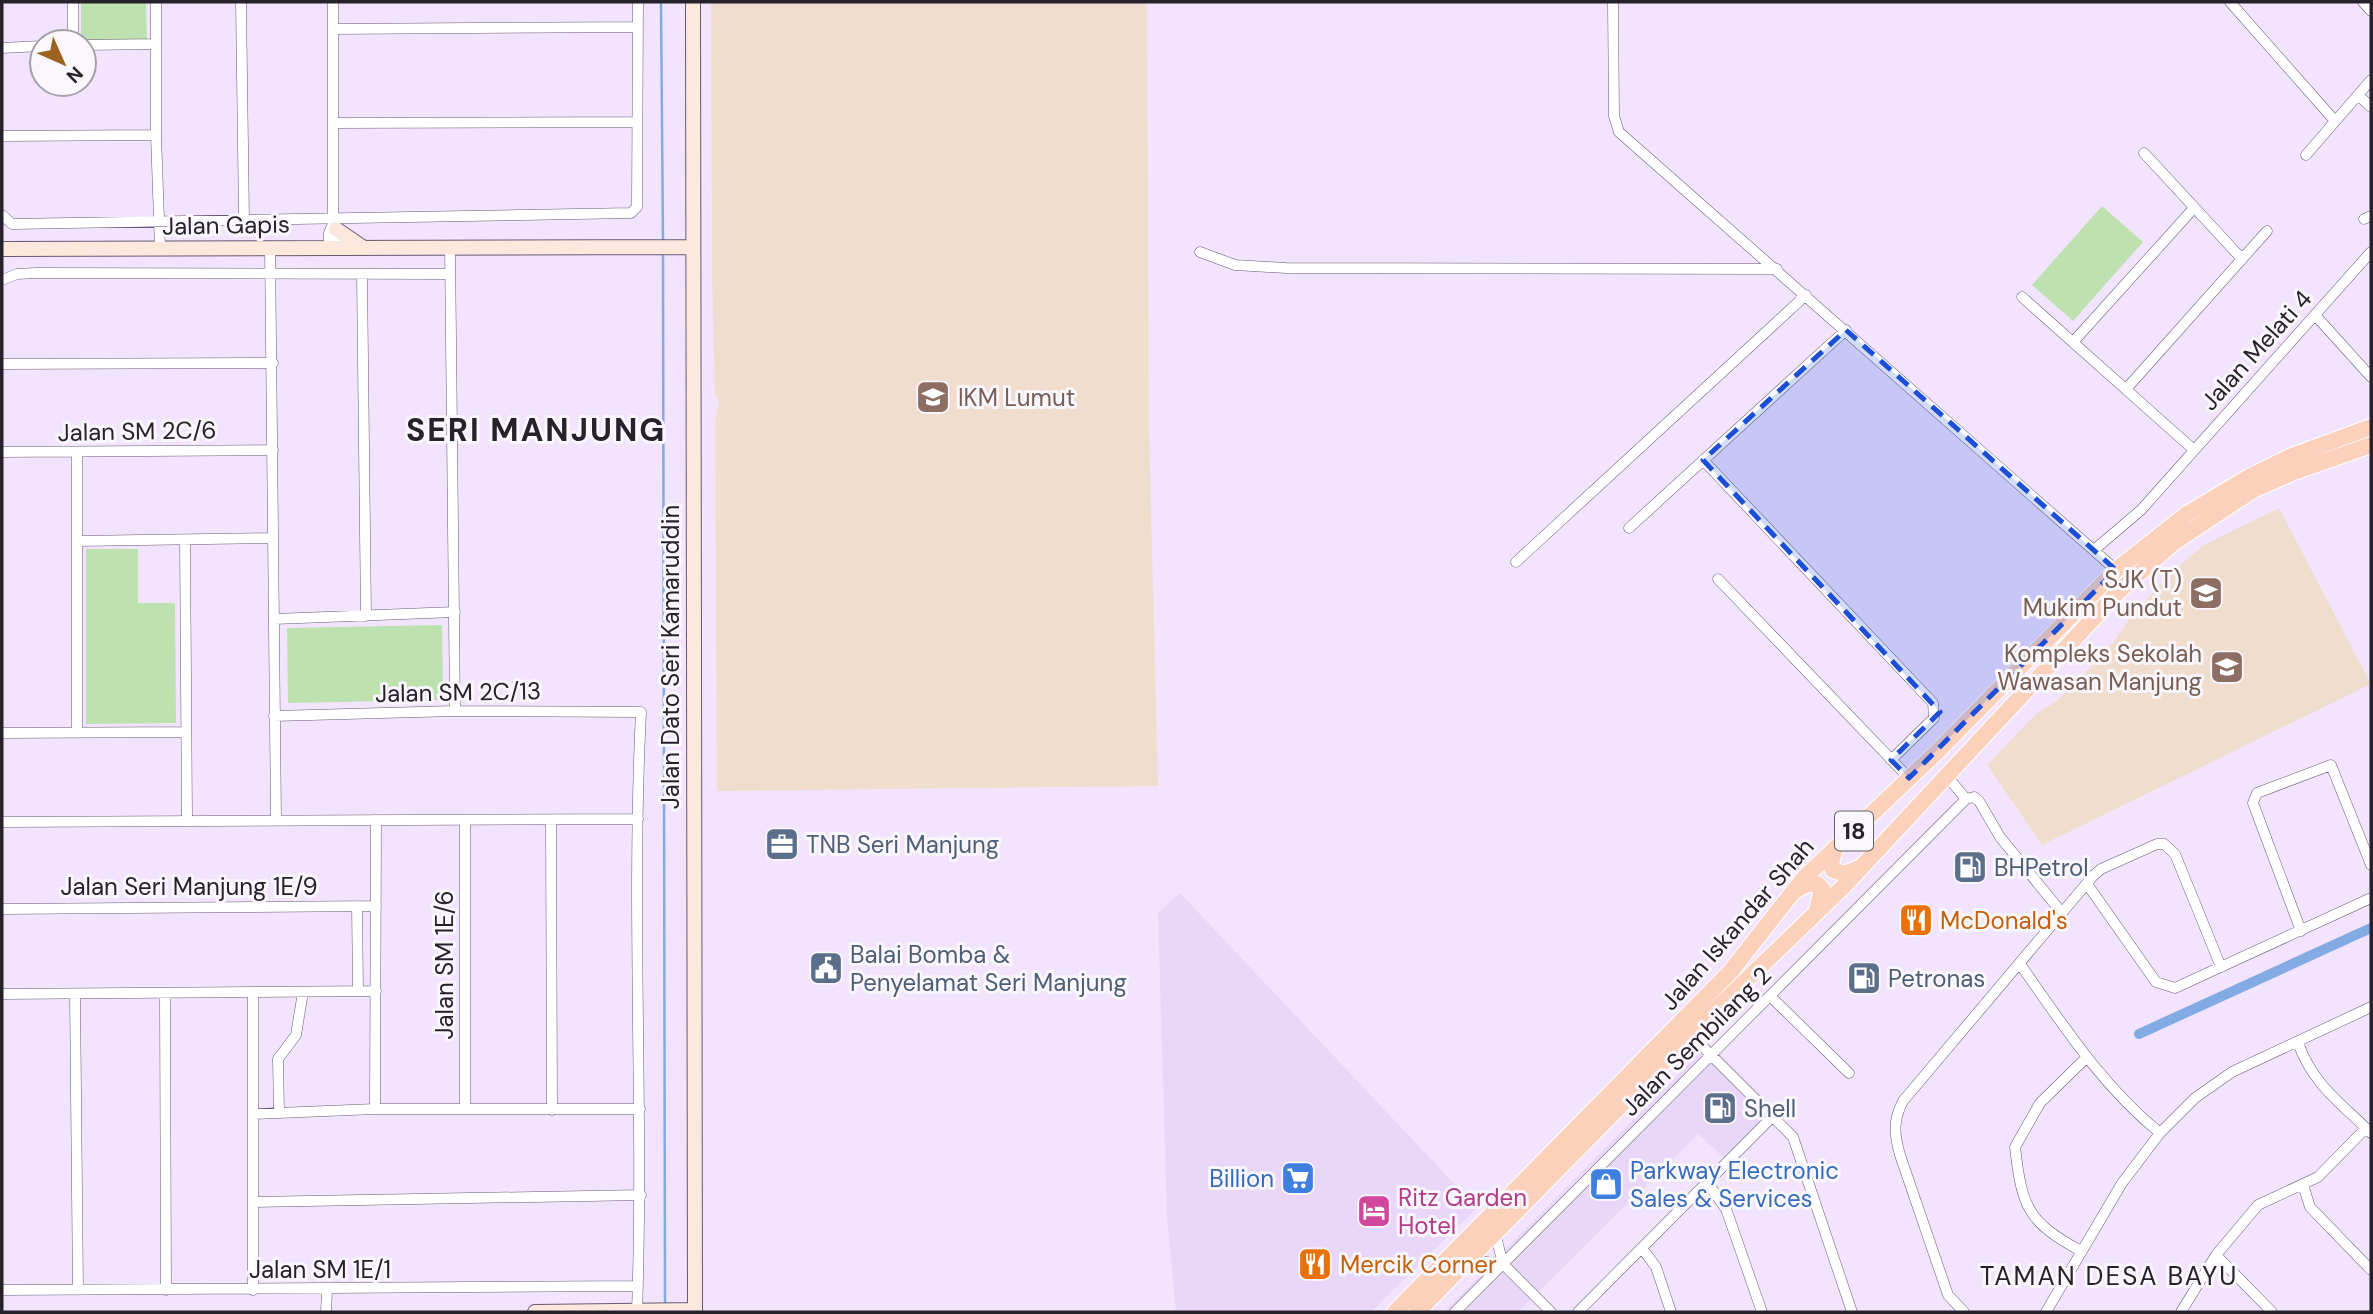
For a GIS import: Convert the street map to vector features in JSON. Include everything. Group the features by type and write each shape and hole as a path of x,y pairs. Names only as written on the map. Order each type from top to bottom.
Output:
{"main road":[{"name":"Jalan Iskandar Shah","path":"1395,1312 1731,971 1794,891 1835,848 1909,778 2116,570 2187,514 2249,477 2292,456 2371,427"},
{"name":"Jalan Iskandar Shah","path":"1417,1312 1691,1034 1817,913 2099,611 2173,543 2253,490 2294,472 2371,445"},
{"path":"1835,848 1831,864 1833,870 1845,874 1863,866"},
{"path":"1794,891 1807,884 1817,884 1822,889 1817,913"}],"street":[{"path":"73,2 73,28"},
{"path":"156,2 156,135 160,248"},
{"path":"241,2 244,220"},
{"path":"333,2 333,233"},
{"path":"2,215 12,224 244,220 333,233 631,213 637,207 638,2"},
{"name":"Jalan Dato Seri Kamaruddin","path":"693,2 695,1311"},
{"path":"1613,2 1615,116 1619,132 2116,570"},
{"path":"2230,2 2335,121"},
{"path":"2363,2 2371,11"},
{"path":"333,29 638,27"},
{"path":"98,45 156,44"},
{"path":"2,48 28,47"},
{"path":"2306,155 2371,80"},
{"path":"2358,95 2371,107"},
{"path":"333,123 637,122"},
{"path":"2,136 156,135"},
{"path":"2144,153 2242,259"},
{"path":"2074,341 2194,208"},
{"path":"2127,388 2267,231"},
{"name":"Jalan Gapis","path":"2,249 310,246 333,233 362,247 693,247"},
{"path":"2,241 23,249"},
{"path":"270,247 276,819"},
{"path":"450,247 455,711"},
{"path":"2,256 23,249"},
{"path":"1200,252 1235,265 1286,268 1777,270"},
{"name":"Jalan Melati 4","path":"2094,550 2123,529 2370,256"},
{"path":"2,280 17,274 36,273 450,274"},
{"path":"362,275 366,616"},
{"path":"1516,562 1806,295"},
{"path":"2022,297 2194,450"},
{"path":"2315,315 2371,377"},
{"path":"1629,528 1846,330"},
{"path":"2,364 273,363"},
{"name":"Jalan SM 2C/6","path":"2,452 273,450"},
{"path":"76,733 77,453"},
{"path":"1703,460 1933,703 1934,718 1891,760"},
{"path":"77,541 273,538"},
{"path":"185,540 187,819"},
{"path":"1718,579 1909,778"},
{"path":"274,619 454,612"},
{"name":"Jalan SM 2C/13","path":"274,716 455,711 641,712 638,819"},
{"path":"2,733 186,732"},
{"path":"2301,931 2253,803 2257,793 2330,765 2371,865"},
{"path":"1946,775 1966,799 1974,797 1979,801 2000,837 2062,912"},
{"name":"Jalan Sembilang 2","path":"1455,1312 1713,1056 1966,799"},
{"path":"2,822 187,819 638,819 641,1195 637,1312"},
{"path":"375,1108 376,820"},
{"name":"Jalan SM 1E/6","path":"465,820 465,1109"},
{"path":"551,821 552,1110"},
{"path":"1964,1312 1948,1295 1900,1154 1895,1136 1895,1117 1903,1101 2101,869 2157,844 2164,844 2175,855 2221,967"},
{"path":"2087,884 2161,985 2175,988 2371,898"},
{"path":"357,906 358,992"},
{"name":"Jalan Seri Manjung 1E/9","path":"2,909 376,906"},
{"path":"2020,964 2086,1058 2128,1107 2161,1133"},
{"path":"2,994 376,991"},
{"path":"253,992 253,1290"},
{"path":"279,1112 278,1059 296,1035 303,992"},
{"path":"165,993 166,1290"},
{"path":"75,994 78,1290"},
{"path":"1770,996 1849,1073"},
{"path":"2046,1312 2122,1183 2161,1133 2195,1098 2232,1072 2371,1007"},
{"path":"1691,1034 1793,1137 1852,1312"},
{"path":"2181,1312 2216,1255 2258,1205 2303,1185 2333,1165 2369,1131 2319,1085 2308,1068 2298,1043"},
{"path":"2081,1251 2036,1223 2026,1199 2015,1147 2040,1103 2086,1058"},
{"path":"253,1114 375,1108 639,1109"},
{"path":"1578,1312 1773,1116"},
{"path":"1707,1182 1726,1209 1762,1312"},
{"path":"2303,1185 2310,1207 2371,1270"},
{"path":"253,1202 641,1195"},
{"path":"1495,1233 1503,1264 1550,1312"},
{"path":"1642,1248 1656,1267 1671,1312"},
{"path":"2216,1255 2272,1312"},
{"path":"1468,1260 1503,1264"},
{"name":"Jalan SM 1E/1","path":"2,1290 638,1286"},
{"path":"326,1312 327,1290"},
{"path":"535,1312 695,1311"}],"highlighted area":[{"path":"1846,330 2116,570 1909,778 1891,760 1940,712 1703,460"}],"shaded area":[{"name":"IKM Lumut","path":"711,2 1147,2 1149,432 1158,786 717,791 715,421 719,400 715,395 712,270"},
{"name":"Kompleks Sekolah Wawasan Manjung","path":"2279,508 2371,684 2042,845 1987,765 2035,715 2059,699 2106,652 2133,614 2170,574 2204,545"},
{"path":"1180,893 1477,1208 1371,1312 1176,1312 1167,1217 1158,913"},
{"path":"1709,1043 1776,1110 1725,1159 1698,1134 1518,1312 1444,1312"}],"green space":[{"path":"81,2 146,2 147,40 98,40 98,28 81,28"},
{"path":"2102,206 2143,242 2073,321 2032,285"},
{"path":"86,549 138,549 138,603 175,603 176,723 86,724"},
{"path":"442,625 443,700 288,703 287,628"}],"waterway":[{"path":"661,2 663,241"},
{"path":"663,252 665,1305"},
{"path":"2139,1034 2371,928"}],"place":[{"name":"IKM Lumut","path":"933,397"},
{"name":"SJK (T) Mukim Pundut","path":"2206,593"},
{"name":"Kompleks Sekolah Wawasan Manjung","path":"2227,667"},
{"name":"TNB Seri Manjung","path":"782,844"},
{"name":"BHPetrol","path":"1970,867"},
{"name":"McDonald's","path":"1916,920"},
{"name":"Balai Bomba & Penyelamat Seri Manjung","path":"826,968"},
{"name":"Petronas","path":"1864,978"},
{"name":"Shell","path":"1720,1108"},
{"name":"Billion","path":"1298,1178"},
{"name":"Parkway Electronic Sales & Services","path":"1606,1184"},
{"name":"Ritz Garden Hotel","path":"1374,1211"},
{"name":"Mercik Corner","path":"1315,1264"}],"district":[{"name":"SERI MANJUNG","path":"536,430"},
{"name":"TAMAN DESA BAYU","path":"2109,1276"}]}
